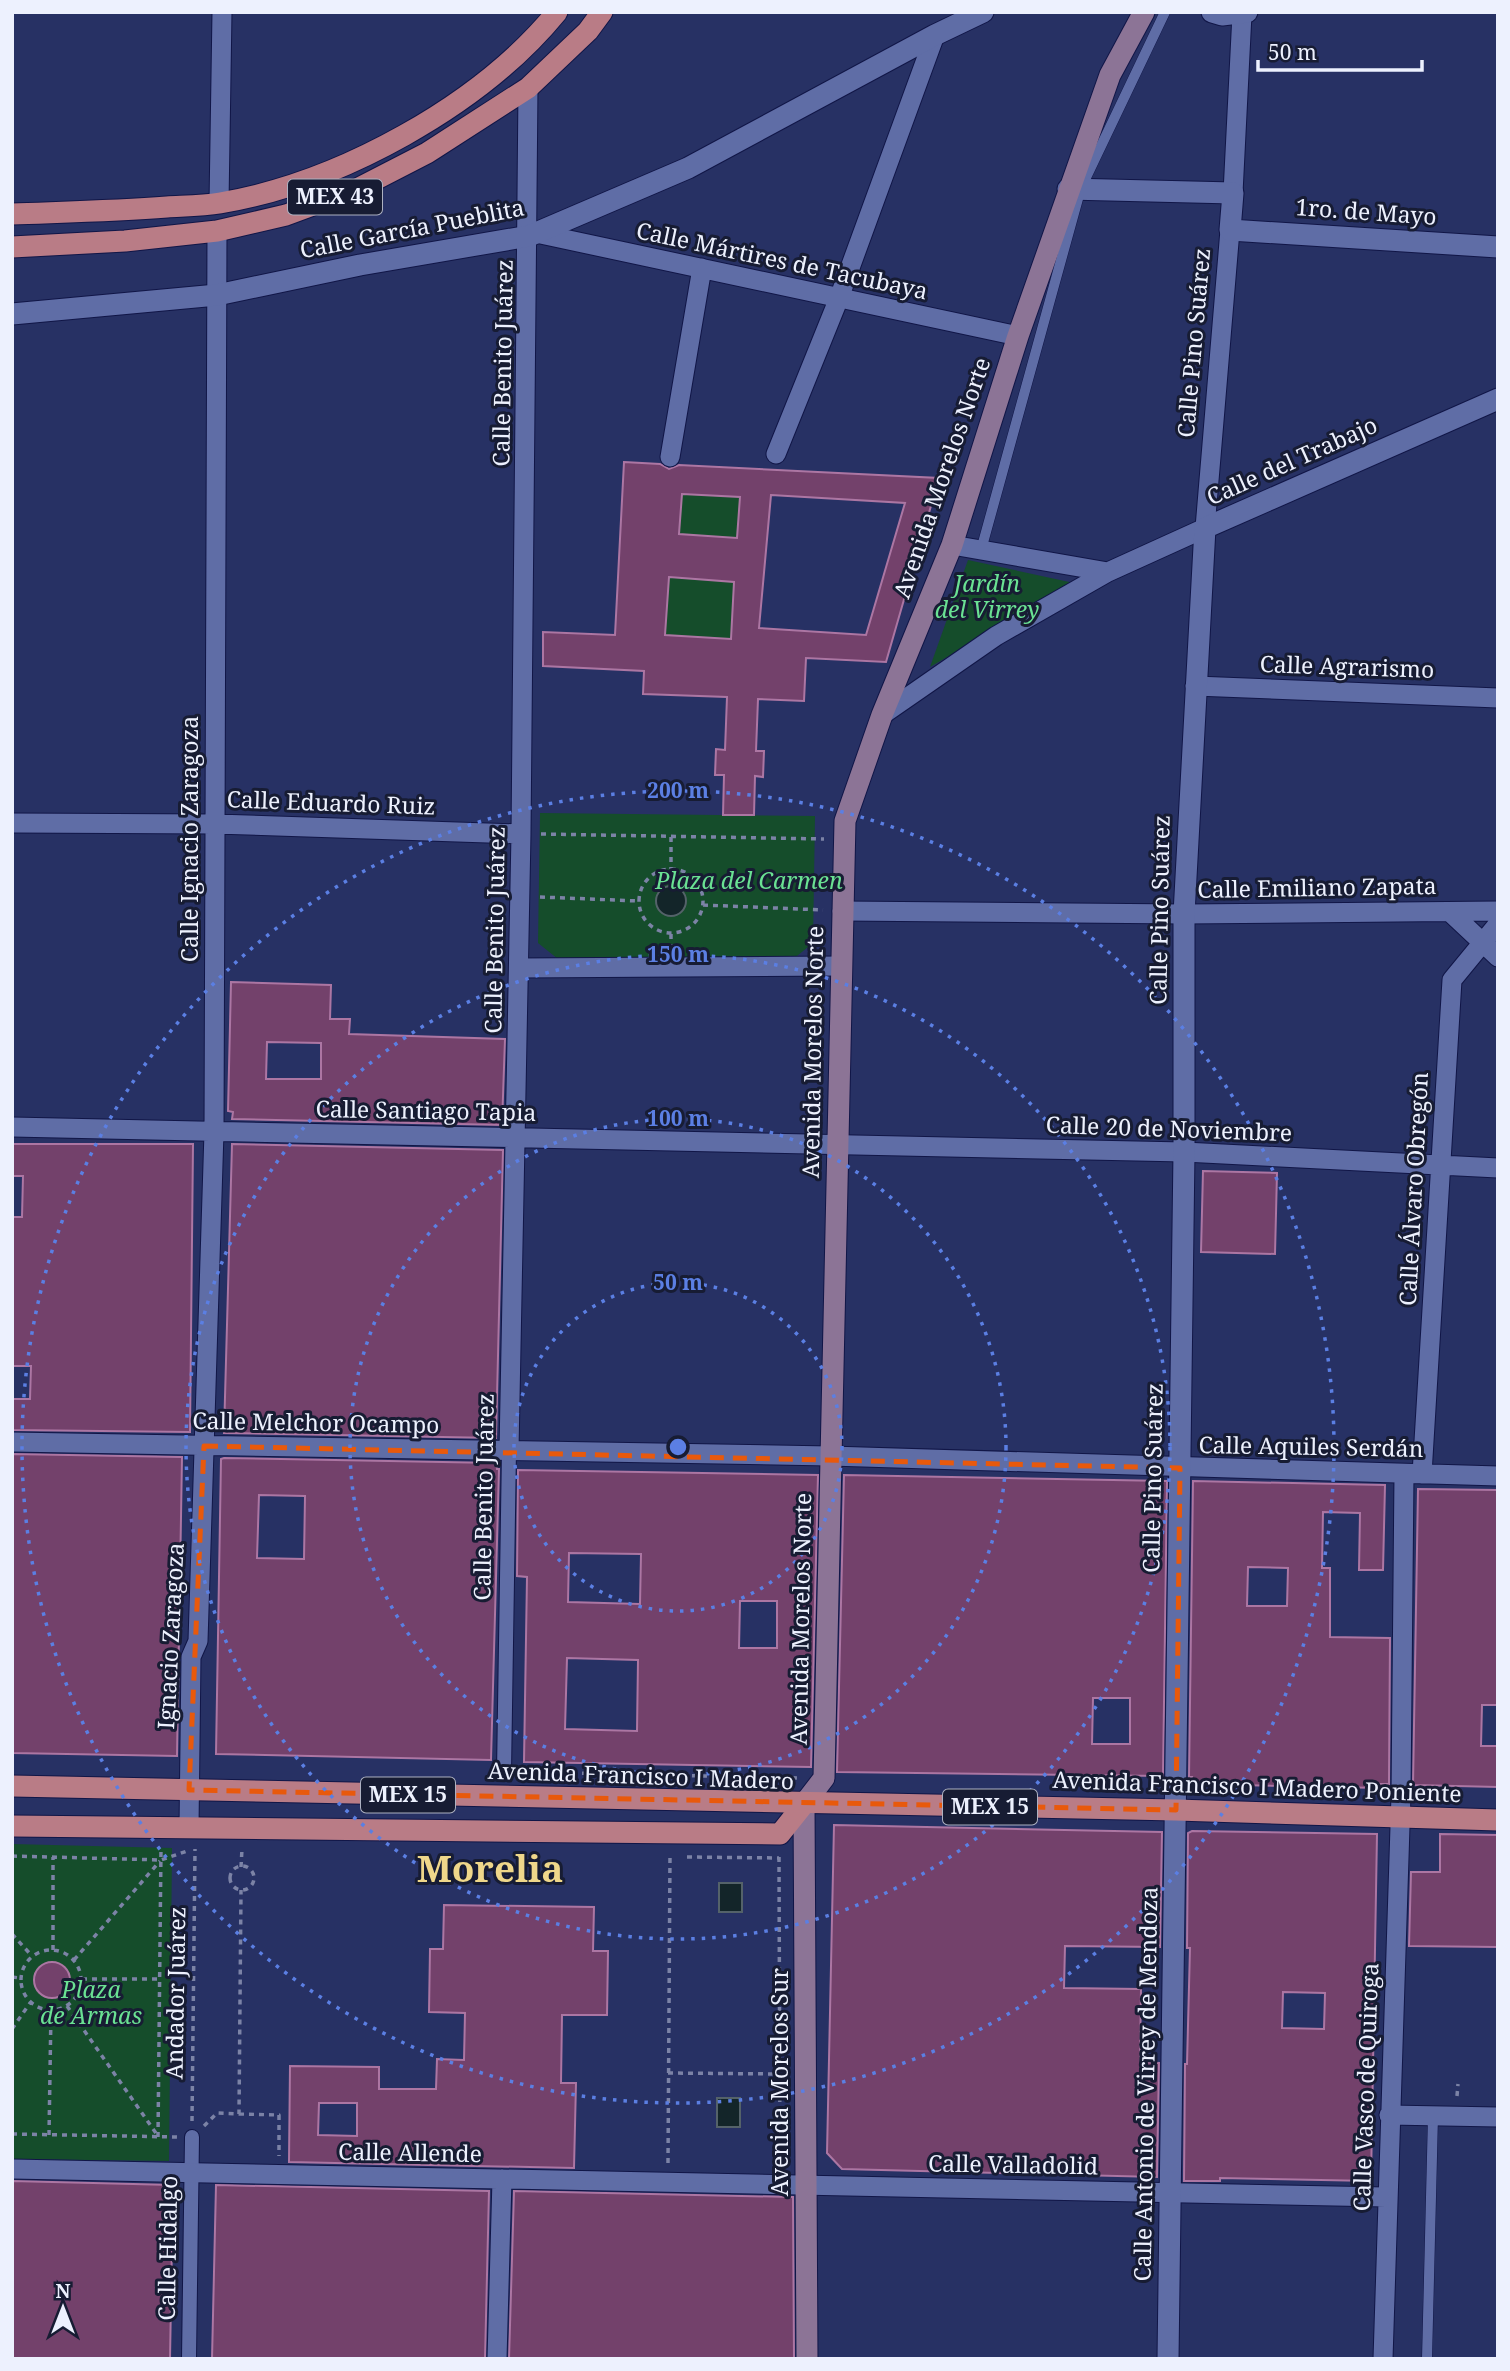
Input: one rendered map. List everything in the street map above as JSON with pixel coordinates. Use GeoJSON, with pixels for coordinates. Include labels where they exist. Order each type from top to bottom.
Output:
{"type":"FeatureCollection","features":[{"type":"Feature","properties":{"kind":"main road","name":"MEX 43"},"geometry":{"type":"LineString","coordinates":[[12,247],[125,241],[217,232],[286,215],[359,188],[427,153],[528,88],[588,31],[602,12]]}},
{"type":"Feature","properties":{"kind":"main road","name":"Avenida Morelos Norte"},"geometry":{"type":"LineString","coordinates":[[824,1778],[845,821],[882,715],[952,545],[1018,336],[1075,189],[1110,75],[1144,12]]}},
{"type":"Feature","properties":{"kind":"main road","name":"MEX 43"},"geometry":{"type":"LineString","coordinates":[[12,214],[219,203],[284,189],[351,161],[414,130],[504,68],[551,16]]}},
{"type":"Feature","properties":{"kind":"main road"},"geometry":{"type":"LineString","coordinates":[[804,1804],[824,1778]]}},
{"type":"Feature","properties":{"kind":"main road","name":"Avenida Francisco I Madero"},"geometry":{"type":"LineString","coordinates":[[12,1786],[804,1804]]}},
{"type":"Feature","properties":{"kind":"main road","name":"Avenida Francisco I Madero"},"geometry":{"type":"LineString","coordinates":[[780,1835],[804,1804]]}},
{"type":"Feature","properties":{"kind":"main road","name":"Avenida Francisco I Madero Poniente"},"geometry":{"type":"LineString","coordinates":[[804,1804],[1176,1810],[1498,1820]]}},
{"type":"Feature","properties":{"kind":"main road","name":"Avenida Morelos Sur"},"geometry":{"type":"LineString","coordinates":[[804,1804],[807,2359]]}},
{"type":"Feature","properties":{"kind":"main road","name":"MEX 15"},"geometry":{"type":"LineString","coordinates":[[12,1826],[780,1835]]}},
{"type":"Feature","properties":{"kind":"street"},"geometry":{"type":"LineString","coordinates":[[219,203],[222,12]]}},
{"type":"Feature","properties":{"kind":"street","name":"Calle García Pueblita"},"geometry":{"type":"LineString","coordinates":[[12,314],[217,295],[360,265],[532,235],[688,168],[935,35],[983,12]]}},
{"type":"Feature","properties":{"kind":"street"},"geometry":{"type":"LineString","coordinates":[[1212,12],[1222,15],[1244,13]]}},
{"type":"Feature","properties":{"kind":"street","name":"Calle Pino Suárez"},"geometry":{"type":"LineString","coordinates":[[1176,1810],[1184,1152],[1184,914],[1205,528],[1233,193],[1244,13]]}},
{"type":"Feature","properties":{"kind":"street"},"geometry":{"type":"LineString","coordinates":[[776,454],[839,298],[935,35]]}},
{"type":"Feature","properties":{"kind":"street","name":"Calle Benito Juárez"},"geometry":{"type":"LineString","coordinates":[[504,1772],[532,235],[528,88]]}},
{"type":"Feature","properties":{"kind":"street"},"geometry":{"type":"LineString","coordinates":[[1075,189],[1233,193]]}},
{"type":"Feature","properties":{"kind":"street","name":"1ro. de Mayo"},"geometry":{"type":"LineString","coordinates":[[1230,230],[1498,247]]}},
{"type":"Feature","properties":{"kind":"street","name":"Calle Ignacio Zaragoza"},"geometry":{"type":"LineString","coordinates":[[204,1446],[214,1132],[217,232]]}},
{"type":"Feature","properties":{"kind":"street","name":"Calle Mártires de Tacubaya"},"geometry":{"type":"LineString","coordinates":[[532,235],[702,268],[1018,336]]}},
{"type":"Feature","properties":{"kind":"street"},"geometry":{"type":"LineString","coordinates":[[670,457],[702,268]]}},
{"type":"Feature","properties":{"kind":"street","name":"Calle del Trabajo"},"geometry":{"type":"LineString","coordinates":[[882,715],[996,636],[1108,572],[1498,398]]}},
{"type":"Feature","properties":{"kind":"street"},"geometry":{"type":"LineString","coordinates":[[952,545],[1108,572]]}},
{"type":"Feature","properties":{"kind":"street","name":"Calle Agrarismo"},"geometry":{"type":"LineString","coordinates":[[1195,686],[1498,698]]}},
{"type":"Feature","properties":{"kind":"street","name":"Calle Eduardo Ruiz"},"geometry":{"type":"LineString","coordinates":[[12,823],[215,824],[522,834]]}},
{"type":"Feature","properties":{"kind":"street","name":"Calle Emiliano Zapata"},"geometry":{"type":"LineString","coordinates":[[842,911],[1184,914],[1498,911]]}},
{"type":"Feature","properties":{"kind":"street"},"geometry":{"type":"LineString","coordinates":[[1450,912],[1498,957]]}},
{"type":"Feature","properties":{"kind":"street","name":"Calle Álvaro Obregón"},"geometry":{"type":"LineString","coordinates":[[1400,1817],[1413,1474],[1440,1166],[1452,980],[1498,924]]}},
{"type":"Feature","properties":{"kind":"street"},"geometry":{"type":"LineString","coordinates":[[519,968],[842,966]]}},
{"type":"Feature","properties":{"kind":"street","name":"Calle Santiago Tapia"},"geometry":{"type":"LineString","coordinates":[[12,1127],[838,1144]]}},
{"type":"Feature","properties":{"kind":"street","name":"Calle 20 de Noviembre"},"geometry":{"type":"LineString","coordinates":[[838,1144],[1184,1152],[1498,1168]]}},
{"type":"Feature","properties":{"kind":"street","name":"Calle Melchor Ocampo"},"geometry":{"type":"LineString","coordinates":[[12,1442],[830,1457]]}},
{"type":"Feature","properties":{"kind":"street","name":"Ignacio Zaragoza"},"geometry":{"type":"LineString","coordinates":[[188,1828],[191,1657],[198,1641],[204,1446]]}},
{"type":"Feature","properties":{"kind":"street","name":"Calle Aquiles Serdán"},"geometry":{"type":"LineString","coordinates":[[830,1457],[1498,1476]]}},
{"type":"Feature","properties":{"kind":"street","name":"Calle Antonio de Virrey de Mendoza"},"geometry":{"type":"LineString","coordinates":[[1168,2359],[1176,1810]]}},
{"type":"Feature","properties":{"kind":"street","name":"Calle Vasco de Quiroga"},"geometry":{"type":"LineString","coordinates":[[1383,2359],[1400,1817]]}},
{"type":"Feature","properties":{"kind":"street"},"geometry":{"type":"LineString","coordinates":[[1389,2115],[1498,2117]]}},
{"type":"Feature","properties":{"kind":"street","name":"Calle Hidalgo"},"geometry":{"type":"LineString","coordinates":[[189,2359],[192,2137]]}},
{"type":"Feature","properties":{"kind":"street","name":"Calle Allende"},"geometry":{"type":"LineString","coordinates":[[12,2169],[807,2185]]}},
{"type":"Feature","properties":{"kind":"street"},"geometry":{"type":"LineString","coordinates":[[498,2359],[502,2179]]}},
{"type":"Feature","properties":{"kind":"street","name":"Calle Valladolid"},"geometry":{"type":"LineString","coordinates":[[807,2185],[1387,2197]]}},
{"type":"Feature","properties":{"kind":"lane"},"geometry":{"type":"LineString","coordinates":[[981,550],[1075,189],[1165,12]]}},
{"type":"Feature","properties":{"kind":"lane"},"geometry":{"type":"LineString","coordinates":[[1427,2359],[1433,2116]]}},
{"type":"Feature","properties":{"kind":"path"},"geometry":{"type":"LineString","coordinates":[[522,834],[845,839]]}},
{"type":"Feature","properties":{"kind":"path"},"geometry":{"type":"LineString","coordinates":[[671,836],[671,870]]}},
{"type":"Feature","properties":{"kind":"path"},"geometry":{"type":"LineString","coordinates":[[671,870],[695,880],[700,887],[703,905],[696,922],[689,928],[671,933],[652,927],[645,920],[639,901],[646,882],[653,876],[671,870]]}},
{"type":"Feature","properties":{"kind":"path"},"geometry":{"type":"LineString","coordinates":[[520,897],[639,901]]}},
{"type":"Feature","properties":{"kind":"path"},"geometry":{"type":"LineString","coordinates":[[703,905],[842,911]]}},
{"type":"Feature","properties":{"kind":"path"},"geometry":{"type":"LineString","coordinates":[[525,1772],[824,1778]]}},
{"type":"Feature","properties":{"kind":"path"},"geometry":{"type":"LineString","coordinates":[[158,2137],[161,1827]]}},
{"type":"Feature","properties":{"kind":"path"},"geometry":{"type":"LineString","coordinates":[[780,1835],[780,2185]]}},
{"type":"Feature","properties":{"kind":"path"},"geometry":{"type":"LineString","coordinates":[[12,1856],[161,1860],[195,1848],[205,1848]]}},
{"type":"Feature","properties":{"kind":"path","name":"Andador Juárez"},"geometry":{"type":"LineString","coordinates":[[192,2137],[195,1848]]}},
{"type":"Feature","properties":{"kind":"path"},"geometry":{"type":"LineString","coordinates":[[233,1849],[254,1849]]}},
{"type":"Feature","properties":{"kind":"path"},"geometry":{"type":"LineString","coordinates":[[242,1849],[242,1867]]}},
{"type":"Feature","properties":{"kind":"path"},"geometry":{"type":"LineString","coordinates":[[659,1856],[670,1856],[667,2182]]}},
{"type":"Feature","properties":{"kind":"path"},"geometry":{"type":"LineString","coordinates":[[53,1857],[53,1950]]}},
{"type":"Feature","properties":{"kind":"path"},"geometry":{"type":"LineString","coordinates":[[684,1857],[779,1858]]}},
{"type":"Feature","properties":{"kind":"path"},"geometry":{"type":"LineString","coordinates":[[74,1960],[161,1860]]}},
{"type":"Feature","properties":{"kind":"path"},"geometry":{"type":"LineString","coordinates":[[242,1867],[250,1870],[254,1881],[250,1888],[242,1890],[235,1888],[230,1878],[235,1869],[242,1867]]}},
{"type":"Feature","properties":{"kind":"path"},"geometry":{"type":"LineString","coordinates":[[239,2114],[242,1890]]}},
{"type":"Feature","properties":{"kind":"path"},"geometry":{"type":"LineString","coordinates":[[12,1934],[32,1956]]}},
{"type":"Feature","properties":{"kind":"path"},"geometry":{"type":"LineString","coordinates":[[53,1950],[67,1954],[74,1960],[82,1979],[78,1994],[67,2006],[51,2011],[30,2003],[21,1987],[20,1978],[22,1969],[32,1956],[53,1950]]}},
{"type":"Feature","properties":{"kind":"path"},"geometry":{"type":"LineString","coordinates":[[12,1977],[20,1978]]}},
{"type":"Feature","properties":{"kind":"path"},"geometry":{"type":"LineString","coordinates":[[82,1979],[160,1979]]}},
{"type":"Feature","properties":{"kind":"path"},"geometry":{"type":"LineString","coordinates":[[12,2029],[30,2003]]}},
{"type":"Feature","properties":{"kind":"path"},"geometry":{"type":"LineString","coordinates":[[67,2006],[158,2137]]}},
{"type":"Feature","properties":{"kind":"path"},"geometry":{"type":"LineString","coordinates":[[49,2135],[51,2011]]}},
{"type":"Feature","properties":{"kind":"path"},"geometry":{"type":"LineString","coordinates":[[668,2073],[780,2074]]}},
{"type":"Feature","properties":{"kind":"path"},"geometry":{"type":"LineString","coordinates":[[12,2134],[192,2137],[217,2113],[279,2115],[279,2175]]}},
{"type":"Feature","properties":{"kind":"highlighted area"},"geometry":{"type":"Polygon","coordinates":[[[204,1446],[1180,1468],[1176,1810],[189,1790],[204,1446]]]}},
{"type":"Feature","properties":{"kind":"green space"},"geometry":{"type":"Polygon","coordinates":[[[682,494],[740,497],[737,538],[679,534],[682,494]]]}},
{"type":"Feature","properties":{"kind":"green space","name":"Jardín del Virrey"},"geometry":{"type":"Polygon","coordinates":[[[968,560],[1074,583],[930,667],[968,560]]]}},
{"type":"Feature","properties":{"kind":"green space"},"geometry":{"type":"Polygon","coordinates":[[[669,577],[734,582],[731,639],[665,635],[669,577]]]}},
{"type":"Feature","properties":{"kind":"green space","name":"Plaza del Carmen"},"geometry":{"type":"Polygon","coordinates":[[[540,813],[815,816],[813,943],[792,960],[558,959],[538,943],[540,813]],[[670,887],[659,893],[656,902],[663,914],[677,915],[680,889],[670,887]]]}},
{"type":"Feature","properties":{"kind":"green space","name":"Plaza de Armas"},"geometry":{"type":"Polygon","coordinates":[[[12,1844],[172,1848],[169,2161],[12,2159],[12,1844]]]}},
{"type":"Feature","properties":{"kind":"shaded area"},"geometry":{"type":"Polygon","coordinates":[[[671,886],[681,891],[686,901],[681,911],[671,916],[661,911],[656,901],[661,891],[671,886]]]}},
{"type":"Feature","properties":{"kind":"shaded area"},"geometry":{"type":"Polygon","coordinates":[[[719,1883],[742,1883],[742,1912],[719,1912],[719,1883]]]}},
{"type":"Feature","properties":{"kind":"shaded area"},"geometry":{"type":"Polygon","coordinates":[[[717,2098],[740,2098],[740,2127],[717,2127],[717,2098]]]}},
{"type":"Feature","properties":{"kind":"building"},"geometry":{"type":"Polygon","coordinates":[[[624,462],[660,464],[669,469],[679,465],[939,478],[886,662],[806,658],[804,701],[758,699],[756,751],[764,751],[763,777],[755,776],[754,815],[723,815],[724,775],[715,775],[716,749],[725,750],[727,697],[643,694],[644,671],[543,666],[543,632],[615,635],[624,462]],[[682,494],[679,534],[737,538],[740,497],[682,494]],[[771,495],[759,628],[866,635],[905,503],[771,495]],[[669,577],[665,635],[731,639],[734,582],[669,577]]]}},
{"type":"Feature","properties":{"kind":"building"},"geometry":{"type":"Polygon","coordinates":[[[231,982],[331,985],[330,1019],[350,1019],[349,1034],[505,1039],[502,1125],[232,1119],[233,1112],[228,1111],[231,982]],[[267,1042],[266,1079],[321,1079],[321,1043],[267,1042]]]}},
{"type":"Feature","properties":{"kind":"building"},"geometry":{"type":"Polygon","coordinates":[[[12,1144],[193,1144],[190,1432],[12,1430],[12,1399],[30,1399],[31,1366],[12,1366],[12,1217],[22,1217],[23,1176],[12,1176],[12,1144]]]}},
{"type":"Feature","properties":{"kind":"building"},"geometry":{"type":"Polygon","coordinates":[[[232,1144],[503,1150],[496,1438],[224,1433],[232,1144]]]}},
{"type":"Feature","properties":{"kind":"building"},"geometry":{"type":"Polygon","coordinates":[[[1203,1171],[1277,1173],[1275,1254],[1201,1252],[1203,1171]]]}},
{"type":"Feature","properties":{"kind":"building"},"geometry":{"type":"Polygon","coordinates":[[[12,1454],[182,1457],[177,1756],[12,1753],[12,1454]]]}},
{"type":"Feature","properties":{"kind":"building"},"geometry":{"type":"Polygon","coordinates":[[[221,1459],[496,1463],[499,1469],[491,1760],[216,1754],[221,1459]],[[259,1495],[257,1558],[304,1559],[305,1496],[259,1495]]]}},
{"type":"Feature","properties":{"kind":"building"},"geometry":{"type":"Polygon","coordinates":[[[518,1470],[818,1475],[811,1767],[524,1762],[527,1577],[517,1576],[518,1470]],[[569,1553],[568,1602],[640,1604],[641,1554],[569,1553]],[[740,1601],[739,1648],[777,1648],[777,1601],[740,1601]],[[567,1658],[565,1729],[637,1731],[638,1660],[567,1658]]]}},
{"type":"Feature","properties":{"kind":"building"},"geometry":{"type":"Polygon","coordinates":[[[844,1475],[1167,1481],[1163,1776],[837,1772],[844,1475]],[[1093,1698],[1092,1744],[1130,1744],[1130,1698],[1093,1698]]]}},
{"type":"Feature","properties":{"kind":"building"},"geometry":{"type":"Polygon","coordinates":[[[1193,1481],[1385,1485],[1383,1570],[1359,1570],[1360,1513],[1323,1512],[1322,1568],[1330,1568],[1330,1637],[1390,1638],[1389,1784],[1380,1784],[1380,1788],[1191,1784],[1192,1777],[1189,1777],[1193,1481]],[[1248,1567],[1247,1606],[1287,1606],[1288,1568],[1248,1567]]]}},
{"type":"Feature","properties":{"kind":"building"},"geometry":{"type":"Polygon","coordinates":[[[1418,1489],[1498,1490],[1498,1705],[1482,1705],[1481,1746],[1498,1746],[1498,1787],[1413,1785],[1418,1489]]]}},
{"type":"Feature","properties":{"kind":"building"},"geometry":{"type":"Polygon","coordinates":[[[834,1825],[1162,1832],[1160,1947],[1065,1946],[1064,1988],[1141,1989],[1140,2062],[1159,2063],[1157,2177],[842,2169],[827,2153],[834,1825]]]}},
{"type":"Feature","properties":{"kind":"building"},"geometry":{"type":"Polygon","coordinates":[[[1188,1833],[1377,1834],[1371,2181],[1220,2178],[1220,2181],[1184,2181],[1190,1948],[1187,1948],[1188,1833]],[[1283,1992],[1282,2028],[1324,2029],[1325,1993],[1283,1992]]]}},
{"type":"Feature","properties":{"kind":"building"},"geometry":{"type":"Polygon","coordinates":[[[1440,1834],[1498,1835],[1498,1947],[1409,1946],[1411,1872],[1440,1872],[1440,1834]]]}},
{"type":"Feature","properties":{"kind":"building"},"geometry":{"type":"Polygon","coordinates":[[[444,1905],[594,1907],[593,1951],[608,1951],[607,2015],[562,2015],[561,2083],[576,2083],[574,2168],[289,2162],[290,2066],[379,2067],[379,2089],[436,2089],[437,2059],[464,2060],[465,2013],[429,2012],[430,1949],[443,1949],[444,1905]],[[319,2103],[318,2135],[357,2136],[357,2103],[319,2103]]]}},
{"type":"Feature","properties":{"kind":"building"},"geometry":{"type":"Polygon","coordinates":[[[52,1962],[65,1967],[70,1980],[65,1993],[52,1998],[39,1993],[34,1980],[39,1967],[52,1962]]]}},
{"type":"Feature","properties":{"kind":"building"},"geometry":{"type":"Polygon","coordinates":[[[12,2181],[173,2185],[170,2359],[12,2359],[12,2181]]]}},
{"type":"Feature","properties":{"kind":"building"},"geometry":{"type":"Polygon","coordinates":[[[216,2185],[489,2191],[485,2359],[212,2359],[216,2185]]]}},
{"type":"Feature","properties":{"kind":"building"},"geometry":{"type":"Polygon","coordinates":[[[514,2191],[793,2197],[794,2359],[509,2359],[514,2191]]]}},
{"type":"Feature","properties":{"kind":"district","name":"Morelia"},"geometry":{"type":"Point","coordinates":[490,1869]}}]}
